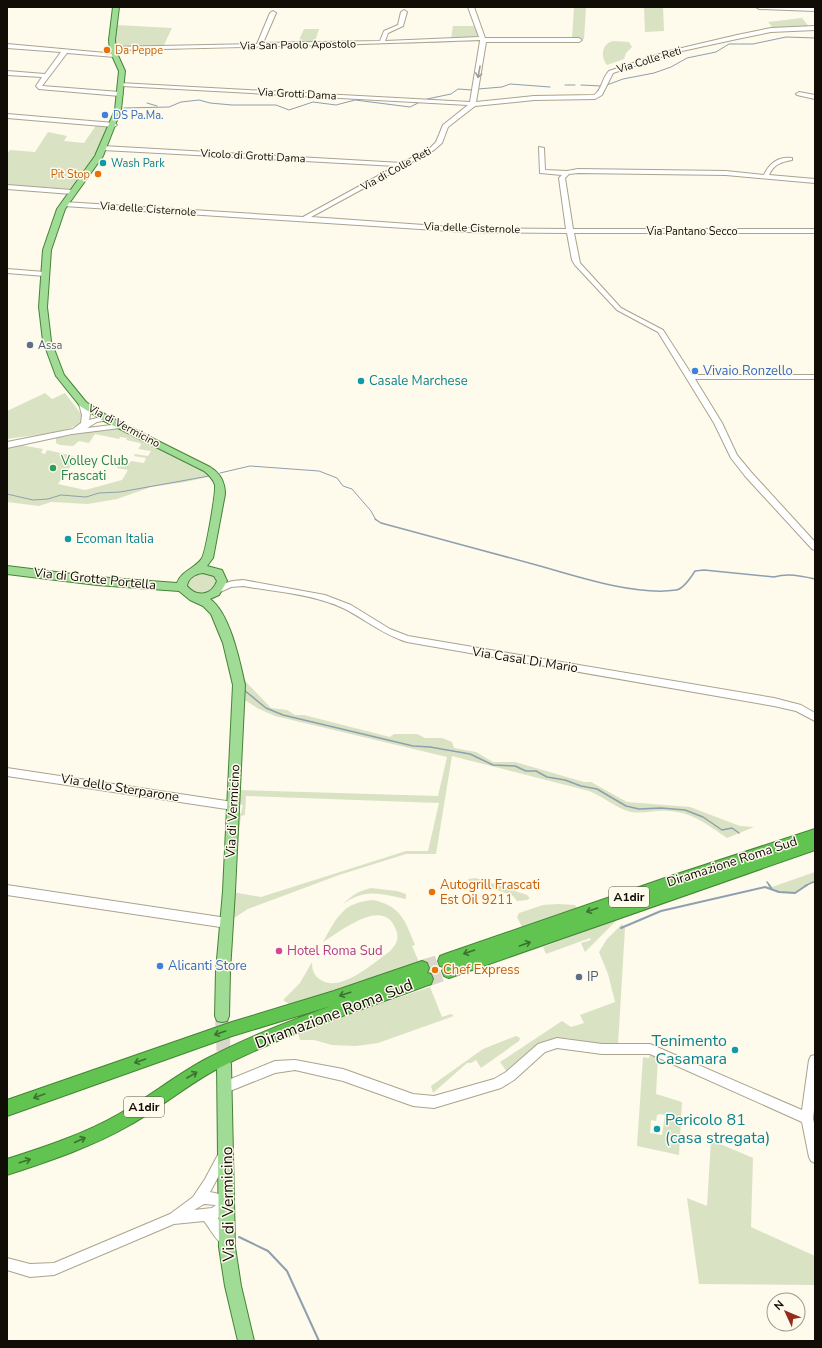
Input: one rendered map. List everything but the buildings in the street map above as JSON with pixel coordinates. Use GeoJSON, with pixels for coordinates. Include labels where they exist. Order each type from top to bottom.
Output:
{"type":"FeatureCollection","features":[{"type":"Feature","properties":{"kind":"highway","name":"Diramazione Roma Sud"},"geometry":{"type":"LineString","coordinates":[[815,835],[671,882],[447,966],[815,844]]}},
{"type":"Feature","properties":{"kind":"highway","name":"Diramazione Roma Sud"},"geometry":{"type":"LineString","coordinates":[[7,1108],[226,1031],[334,998],[424,974],[284,1030],[198,1072],[136,1112],[107,1128],[62,1148],[7,1167]]}},
{"type":"Feature","properties":{"kind":"main road","name":"Via di Vermicino"},"geometry":{"type":"LineString","coordinates":[[116,7],[112,37],[114,51],[122,69],[122,84],[114,125],[103,148],[60,211],[47,250],[43,311],[50,353],[61,378],[83,404],[120,426],[207,469],[217,478],[220,494],[208,558]]}},
{"type":"Feature","properties":{"kind":"main road"},"geometry":{"type":"LineString","coordinates":[[208,558],[198,569],[188,574],[184,578],[182,587],[194,597],[208,603],[214,610]]}},
{"type":"Feature","properties":{"kind":"main road"},"geometry":{"type":"LineString","coordinates":[[208,558],[210,565],[218,573],[222,581],[214,599],[214,610]]}},
{"type":"Feature","properties":{"kind":"main road"},"geometry":{"type":"LineString","coordinates":[[198,569],[209,569],[218,573]]}},
{"type":"Feature","properties":{"kind":"main road","name":"Via di Grotte Portella"},"geometry":{"type":"LineString","coordinates":[[7,570],[97,581],[182,587]]}},
{"type":"Feature","properties":{"kind":"main road"},"geometry":{"type":"LineString","coordinates":[[194,597],[207,596],[218,590]]}},
{"type":"Feature","properties":{"kind":"main road","name":"Via di Vermicino"},"geometry":{"type":"LineString","coordinates":[[214,610],[231,650],[238,681],[222,1016]]}},
{"type":"Feature","properties":{"kind":"main road","name":"Via di Vermicino"},"geometry":{"type":"LineString","coordinates":[[224,1064],[227,1204],[226,1242],[233,1286],[246,1341]]}},
{"type":"Feature","properties":{"kind":"street"},"geometry":{"type":"LineString","coordinates":[[471,7],[483,39],[473,104]]}},
{"type":"Feature","properties":{"kind":"street"},"geometry":{"type":"LineString","coordinates":[[759,7],[815,10]]}},
{"type":"Feature","properties":{"kind":"street"},"geometry":{"type":"LineString","coordinates":[[382,43],[386,32],[400,26],[404,12]]}},
{"type":"Feature","properties":{"kind":"street"},"geometry":{"type":"LineString","coordinates":[[259,46],[273,13]]}},
{"type":"Feature","properties":{"kind":"street","name":"Via Colle Reti"},"geometry":{"type":"LineString","coordinates":[[473,104],[530,99],[596,96],[601,93],[608,75],[611,72],[670,53],[768,30],[815,28]]}},
{"type":"Feature","properties":{"kind":"street","name":"Via San Paolo Apostolo"},"geometry":{"type":"LineString","coordinates":[[7,46],[65,51],[114,51],[483,39],[520,41],[579,40]]}},
{"type":"Feature","properties":{"kind":"street"},"geometry":{"type":"LineString","coordinates":[[65,51],[39,86],[40,88],[120,94]]}},
{"type":"Feature","properties":{"kind":"street"},"geometry":{"type":"LineString","coordinates":[[7,73],[46,76]]}},
{"type":"Feature","properties":{"kind":"street","name":"Via Grotti Dama"},"geometry":{"type":"LineString","coordinates":[[122,84],[473,104]]}},
{"type":"Feature","properties":{"kind":"street"},"geometry":{"type":"LineString","coordinates":[[799,94],[815,97]]}},
{"type":"Feature","properties":{"kind":"street","name":"Via di Colle Reti"},"geometry":{"type":"LineString","coordinates":[[304,219],[434,148],[439,143],[444,127],[473,104]]}},
{"type":"Feature","properties":{"kind":"street"},"geometry":{"type":"LineString","coordinates":[[7,116],[114,125]]}},
{"type":"Feature","properties":{"kind":"street","name":"Vicolo di Grotti Dama"},"geometry":{"type":"LineString","coordinates":[[103,148],[385,163],[402,166]]}},
{"type":"Feature","properties":{"kind":"street"},"geometry":{"type":"LineString","coordinates":[[541,148],[542,172],[726,173],[815,180]]}},
{"type":"Feature","properties":{"kind":"street"},"geometry":{"type":"LineString","coordinates":[[766,176],[771,166],[778,160],[790,159]]}},
{"type":"Feature","properties":{"kind":"street"},"geometry":{"type":"LineString","coordinates":[[567,173],[562,178],[575,260],[577,264],[619,309],[661,331],[691,377],[718,423],[734,456],[748,474],[815,547]]}},
{"type":"Feature","properties":{"kind":"street"},"geometry":{"type":"LineString","coordinates":[[7,187],[72,192]]}},
{"type":"Feature","properties":{"kind":"street","name":"Via delle Cisternole"},"geometry":{"type":"LineString","coordinates":[[64,204],[466,230],[570,231]]}},
{"type":"Feature","properties":{"kind":"street","name":"Via Pantano Secco"},"geometry":{"type":"LineString","coordinates":[[570,231],[815,231]]}},
{"type":"Feature","properties":{"kind":"street"},"geometry":{"type":"LineString","coordinates":[[7,271],[45,274]]}},
{"type":"Feature","properties":{"kind":"street"},"geometry":{"type":"LineString","coordinates":[[691,377],[815,377]]}},
{"type":"Feature","properties":{"kind":"street"},"geometry":{"type":"LineString","coordinates":[[81,428],[86,419],[83,404]]}},
{"type":"Feature","properties":{"kind":"street"},"geometry":{"type":"LineString","coordinates":[[72,432],[93,421],[105,418]]}},
{"type":"Feature","properties":{"kind":"street"},"geometry":{"type":"LineString","coordinates":[[94,428],[105,418]]}},
{"type":"Feature","properties":{"kind":"street"},"geometry":{"type":"LineString","coordinates":[[7,445],[94,428],[120,426]]}},
{"type":"Feature","properties":{"kind":"street","name":"Via Casal Di Mario"},"geometry":{"type":"LineString","coordinates":[[218,573],[243,583],[322,597],[348,607],[390,633],[412,640],[774,702],[798,708],[815,717]]}},
{"type":"Feature","properties":{"kind":"street","name":"Via Casal Di Mario"},"geometry":{"type":"LineString","coordinates":[[218,590],[230,584],[243,583]]}},
{"type":"Feature","properties":{"kind":"street","name":"Via dello Sterparone"},"geometry":{"type":"LineString","coordinates":[[7,772],[233,806]]}},
{"type":"Feature","properties":{"kind":"street"},"geometry":{"type":"LineString","coordinates":[[7,890],[227,923]]}},
{"type":"Feature","properties":{"kind":"street"},"geometry":{"type":"LineString","coordinates":[[225,1087],[278,1066],[298,1066],[342,1075],[413,1100],[434,1102],[497,1084],[510,1076],[542,1048],[556,1042],[602,1049],[650,1049],[807,1118]]}},
{"type":"Feature","properties":{"kind":"street"},"geometry":{"type":"LineString","coordinates":[[815,1060],[807,1118],[815,1157]]}},
{"type":"Feature","properties":{"kind":"street"},"geometry":{"type":"LineString","coordinates":[[7,1264],[31,1272],[41,1272],[54,1269],[174,1218],[198,1198],[209,1183],[226,1150]]}},
{"type":"Feature","properties":{"kind":"street"},"geometry":{"type":"LineString","coordinates":[[174,1218],[206,1215],[218,1212],[227,1204],[214,1198],[198,1198]]}},
{"type":"Feature","properties":{"kind":"street"},"geometry":{"type":"LineString","coordinates":[[206,1215],[216,1224],[226,1242]]}},
{"type":"Feature","properties":{"kind":"green space"},"geometry":{"type":"Polygon","coordinates":[[[574,7],[586,7],[584,39],[572,39],[574,7]]]}},
{"type":"Feature","properties":{"kind":"green space"},"geometry":{"type":"Polygon","coordinates":[[[644,7],[663,7],[664,31],[645,32],[644,7]]]}},
{"type":"Feature","properties":{"kind":"green space"},"geometry":{"type":"Polygon","coordinates":[[[802,18],[810,28],[774,29],[768,22],[802,18]]]}},
{"type":"Feature","properties":{"kind":"green space"},"geometry":{"type":"Polygon","coordinates":[[[117,25],[172,28],[163,47],[124,48],[114,46],[117,25]]]}},
{"type":"Feature","properties":{"kind":"green space"},"geometry":{"type":"Polygon","coordinates":[[[453,26],[477,26],[481,37],[451,39],[453,26]]]}},
{"type":"Feature","properties":{"kind":"green space"},"geometry":{"type":"Polygon","coordinates":[[[304,29],[319,29],[314,44],[297,44],[304,29]]]}},
{"type":"Feature","properties":{"kind":"green space"},"geometry":{"type":"Polygon","coordinates":[[[609,42],[629,42],[632,47],[626,53],[624,59],[607,65],[603,58],[604,47],[609,42]]]}},
{"type":"Feature","properties":{"kind":"green space"},"geometry":{"type":"Polygon","coordinates":[[[97,124],[110,126],[99,153],[71,189],[7,185],[7,154],[10,150],[35,152],[48,132],[67,136],[64,141],[84,143],[97,124]]]}},
{"type":"Feature","properties":{"kind":"green space"},"geometry":{"type":"Polygon","coordinates":[[[45,393],[52,399],[65,393],[81,414],[82,422],[67,429],[7,439],[7,411],[45,393]]]}},
{"type":"Feature","properties":{"kind":"green space"},"geometry":{"type":"Polygon","coordinates":[[[112,428],[121,430],[196,465],[212,476],[151,487],[117,499],[88,504],[51,502],[39,506],[7,502],[7,447],[20,445],[43,449],[41,453],[45,454],[47,450],[74,456],[75,460],[58,484],[85,490],[122,480],[128,470],[117,468],[119,465],[127,466],[131,461],[144,463],[146,458],[134,456],[135,454],[148,456],[151,451],[138,449],[141,445],[140,443],[126,440],[127,438],[120,437],[119,439],[95,434],[89,443],[79,441],[73,446],[60,445],[56,443],[56,438],[112,428]]]}},
{"type":"Feature","properties":{"kind":"green space"},"geometry":{"type":"Polygon","coordinates":[[[209,571],[218,579],[212,591],[198,593],[187,587],[189,576],[209,571]]]}},
{"type":"Feature","properties":{"kind":"green space"},"geometry":{"type":"Polygon","coordinates":[[[244,680],[271,708],[287,710],[295,715],[304,715],[390,737],[394,734],[417,734],[425,738],[442,738],[452,742],[454,748],[476,752],[493,762],[515,762],[584,782],[591,782],[627,802],[690,807],[740,826],[754,827],[727,838],[699,820],[685,814],[663,811],[641,813],[631,812],[620,808],[589,791],[452,756],[436,854],[406,854],[339,875],[248,909],[234,918],[231,916],[232,892],[261,897],[406,851],[428,851],[439,803],[246,796],[245,815],[241,816],[232,885],[236,814],[241,813],[243,805],[237,803],[238,790],[438,796],[447,757],[275,716],[257,708],[243,699],[244,680]]]}},
{"type":"Feature","properties":{"kind":"green space"},"geometry":{"type":"Polygon","coordinates":[[[815,872],[815,883],[813,882],[808,884],[795,893],[779,892],[769,888],[815,872]]]}},
{"type":"Feature","properties":{"kind":"green space"},"geometry":{"type":"Polygon","coordinates":[[[476,878],[527,895],[530,898],[527,900],[517,901],[513,896],[476,882],[470,883],[468,879],[476,878]]]}},
{"type":"Feature","properties":{"kind":"green space"},"geometry":{"type":"Polygon","coordinates":[[[371,888],[397,891],[406,894],[406,899],[381,894],[366,894],[351,899],[343,904],[349,898],[363,890],[371,888]]]}},
{"type":"Feature","properties":{"kind":"green space"},"geometry":{"type":"Polygon","coordinates":[[[374,900],[391,907],[401,916],[415,945],[412,946],[419,962],[325,995],[289,1004],[283,1000],[300,983],[312,962],[312,968],[317,977],[329,983],[338,983],[347,980],[366,969],[391,950],[395,945],[397,933],[390,920],[382,916],[372,916],[361,919],[323,942],[342,912],[363,901],[374,900]]]}},
{"type":"Feature","properties":{"kind":"green space"},"geometry":{"type":"Polygon","coordinates":[[[543,905],[575,905],[577,908],[522,927],[517,917],[519,913],[543,905]]]}},
{"type":"Feature","properties":{"kind":"green space"},"geometry":{"type":"Polygon","coordinates":[[[618,919],[585,952],[581,943],[591,940],[590,938],[546,954],[543,947],[618,919]]]}},
{"type":"Feature","properties":{"kind":"green space"},"geometry":{"type":"Polygon","coordinates":[[[622,924],[625,928],[618,1045],[603,1045],[566,1038],[554,1038],[538,1045],[507,1072],[500,1062],[562,1021],[571,1027],[584,1023],[580,1015],[615,1002],[608,974],[599,952],[607,939],[622,924]]]}},
{"type":"Feature","properties":{"kind":"green space"},"geometry":{"type":"Polygon","coordinates":[[[430,987],[442,1017],[451,1014],[454,1016],[378,1043],[356,1046],[332,1045],[314,1040],[300,1040],[298,1033],[430,987]]]}},
{"type":"Feature","properties":{"kind":"green space"},"geometry":{"type":"Polygon","coordinates":[[[516,1036],[520,1038],[519,1041],[481,1068],[476,1060],[471,1063],[467,1063],[433,1093],[431,1086],[483,1049],[516,1036]]]}},
{"type":"Feature","properties":{"kind":"green space"},"geometry":{"type":"Polygon","coordinates":[[[650,1055],[658,1057],[656,1094],[682,1102],[679,1155],[637,1146],[643,1057],[649,1058],[650,1055]],[[657,1115],[656,1121],[651,1120],[650,1133],[662,1135],[665,1115],[657,1115]]]}},
{"type":"Feature","properties":{"kind":"green space"},"geometry":{"type":"Polygon","coordinates":[[[711,1140],[753,1158],[751,1227],[815,1256],[815,1285],[699,1284],[687,1198],[707,1206],[711,1140]]]}},
{"type":"Feature","properties":{"kind":"waterway"},"geometry":{"type":"LineString","coordinates":[[607,85],[623,79],[654,73],[671,67],[687,58],[716,52],[729,44],[753,44],[786,37],[815,38]]}},
{"type":"Feature","properties":{"kind":"waterway"},"geometry":{"type":"LineString","coordinates":[[478,89],[502,87],[510,84],[550,87]]}},
{"type":"Feature","properties":{"kind":"waterway"},"geometry":{"type":"LineString","coordinates":[[565,85],[575,85]]}},
{"type":"Feature","properties":{"kind":"waterway"},"geometry":{"type":"LineString","coordinates":[[581,85],[601,86]]}},
{"type":"Feature","properties":{"kind":"waterway"},"geometry":{"type":"LineString","coordinates":[[427,99],[451,94],[458,89],[472,90]]}},
{"type":"Feature","properties":{"kind":"waterway"},"geometry":{"type":"LineString","coordinates":[[124,108],[169,107],[181,102],[199,100],[210,103],[232,105],[276,105],[289,110],[313,102],[336,105],[355,100],[410,107],[420,102]]}},
{"type":"Feature","properties":{"kind":"waterway"},"geometry":{"type":"LineString","coordinates":[[147,103],[157,106]]}},
{"type":"Feature","properties":{"kind":"waterway"},"geometry":{"type":"LineString","coordinates":[[220,473],[250,466],[319,471],[337,478],[343,486],[352,489],[371,511],[376,519]]}},
{"type":"Feature","properties":{"kind":"waterway"},"geometry":{"type":"LineString","coordinates":[[7,494],[33,500],[48,499],[61,495],[86,497],[99,493],[120,492],[209,476]]}},
{"type":"Feature","properties":{"kind":"waterway"},"geometry":{"type":"LineString","coordinates":[[376,519],[381,523],[589,580],[626,588],[661,591],[676,590],[684,585],[695,571],[704,570],[774,577],[794,575],[815,579]]}},
{"type":"Feature","properties":{"kind":"waterway"},"geometry":{"type":"LineString","coordinates":[[244,690],[266,708],[283,715],[413,746],[430,747],[470,754],[493,765],[515,766],[526,771],[536,771],[547,777],[565,780],[581,786],[597,789],[626,806],[639,809],[661,808],[685,810],[703,817],[722,830],[732,828],[739,833]]}},
{"type":"Feature","properties":{"kind":"waterway"},"geometry":{"type":"LineString","coordinates":[[767,882],[770,886]]}},
{"type":"Feature","properties":{"kind":"waterway"},"geometry":{"type":"LineString","coordinates":[[807,885],[813,882],[815,883]]}},
{"type":"Feature","properties":{"kind":"waterway"},"geometry":{"type":"LineString","coordinates":[[769,885],[772,889]]}},
{"type":"Feature","properties":{"kind":"waterway"},"geometry":{"type":"LineString","coordinates":[[621,928],[661,911],[765,887],[779,892],[795,893],[807,885]]}},
{"type":"Feature","properties":{"kind":"waterway"},"geometry":{"type":"LineString","coordinates":[[239,1237],[268,1251],[287,1271],[319,1341]]}},
{"type":"Feature","properties":{"kind":"tunnel"},"geometry":{"type":"LineString","coordinates":[[422,968],[445,961]]}},
{"type":"Feature","properties":{"kind":"tunnel"},"geometry":{"type":"LineString","coordinates":[[426,979],[449,971]]}},
{"type":"Feature","properties":{"kind":"tunnel"},"geometry":{"type":"LineString","coordinates":[[222,1016],[224,1064]]}},
{"type":"Feature","properties":{"kind":"place","name":"Da Peppe"},"geometry":{"type":"Point","coordinates":[107,50]}},
{"type":"Feature","properties":{"kind":"place","name":"DS Pa.Ma."},"geometry":{"type":"Point","coordinates":[105,115]}},
{"type":"Feature","properties":{"kind":"place","name":"Wash Park"},"geometry":{"type":"Point","coordinates":[103,163]}},
{"type":"Feature","properties":{"kind":"place","name":"Pit Stop"},"geometry":{"type":"Point","coordinates":[98,174]}},
{"type":"Feature","properties":{"kind":"place","name":"Assa"},"geometry":{"type":"Point","coordinates":[30,345]}},
{"type":"Feature","properties":{"kind":"place","name":"Vivaio Ronzello"},"geometry":{"type":"Point","coordinates":[695,371]}},
{"type":"Feature","properties":{"kind":"place","name":"Casale Marchese"},"geometry":{"type":"Point","coordinates":[361,381]}},
{"type":"Feature","properties":{"kind":"place","name":"Volley Club Frascati"},"geometry":{"type":"Point","coordinates":[53,468]}},
{"type":"Feature","properties":{"kind":"place","name":"Ecoman Italia"},"geometry":{"type":"Point","coordinates":[68,539]}},
{"type":"Feature","properties":{"kind":"place","name":"Autogrill Frascati Est Oil 9211"},"geometry":{"type":"Point","coordinates":[432,892]}},
{"type":"Feature","properties":{"kind":"place","name":"Hotel Roma Sud"},"geometry":{"type":"Point","coordinates":[279,951]}},
{"type":"Feature","properties":{"kind":"place","name":"Alicanti Store"},"geometry":{"type":"Point","coordinates":[160,966]}},
{"type":"Feature","properties":{"kind":"place","name":"Chef Express"},"geometry":{"type":"Point","coordinates":[435,970]}},
{"type":"Feature","properties":{"kind":"place","name":"IP"},"geometry":{"type":"Point","coordinates":[579,977]}},
{"type":"Feature","properties":{"kind":"place","name":"Tenimento Casamara"},"geometry":{"type":"Point","coordinates":[735,1050]}},
{"type":"Feature","properties":{"kind":"place","name":"Pericolo 81 (casa stregata)"},"geometry":{"type":"Point","coordinates":[657,1129]}}]}
